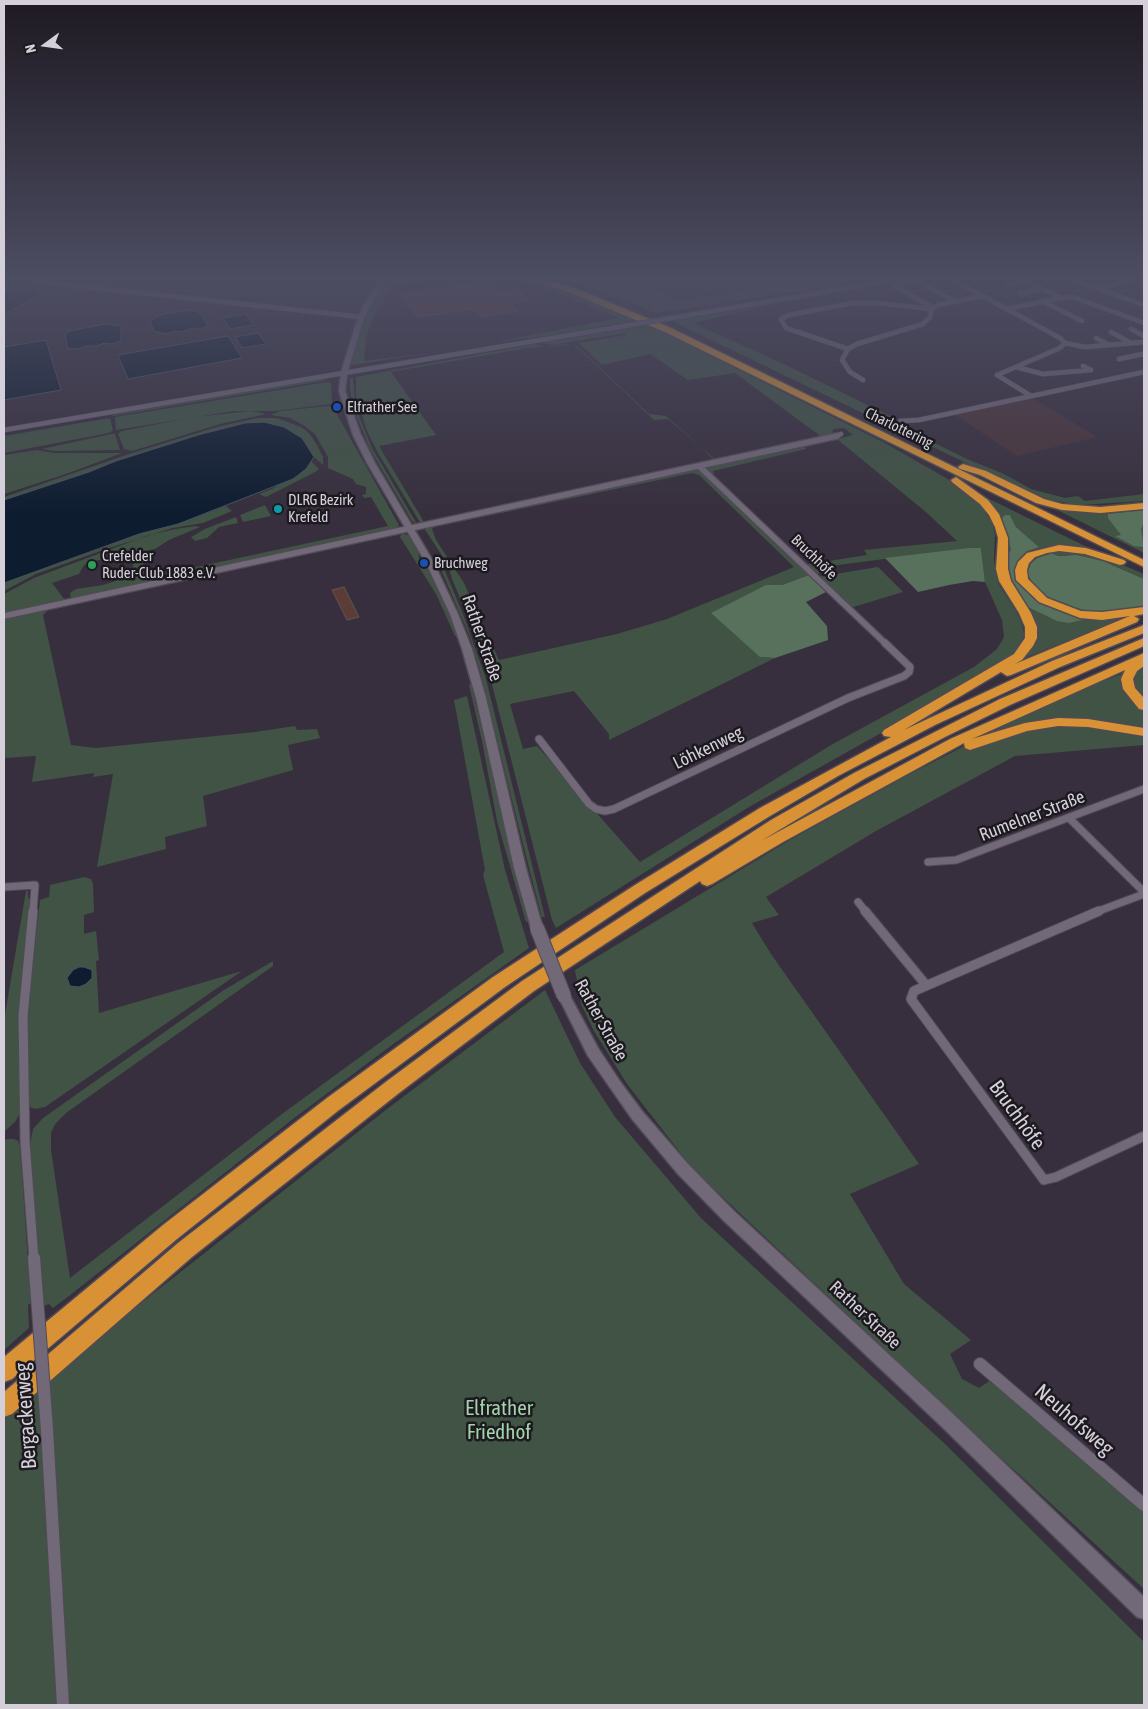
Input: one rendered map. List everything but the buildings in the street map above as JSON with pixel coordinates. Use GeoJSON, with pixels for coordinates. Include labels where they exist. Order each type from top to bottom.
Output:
{"type":"FeatureCollection","features":[{"type":"Feature","properties":{"kind":"highway","name":"Charlottering"},"geometry":{"type":"LineString","coordinates":[[722,357],[1143,568]]}},
{"type":"Feature","properties":{"kind":"highway","name":"Charlottering"},"geometry":{"type":"LineString","coordinates":[[734,357],[1144,556]]}},
{"type":"Feature","properties":{"kind":"highway"},"geometry":{"type":"LineString","coordinates":[[834,413],[931,466],[1143,568]]}},
{"type":"Feature","properties":{"kind":"highway"},"geometry":{"type":"LineString","coordinates":[[952,463],[983,473],[1040,501],[1062,506],[1100,510],[1144,506]]}},
{"type":"Feature","properties":{"kind":"highway"},"geometry":{"type":"LineString","coordinates":[[833,773],[856,752],[1018,657],[1028,646],[1031,638],[1030,627],[1025,613],[1005,581],[1002,569],[1003,538],[994,514],[972,492],[931,466]]}},
{"type":"Feature","properties":{"kind":"highway"},"geometry":{"type":"LineString","coordinates":[[1143,568],[1086,551],[1059,548],[1031,555],[1024,562],[1020,570],[1022,580],[1030,589],[1043,600],[1061,608],[1080,614],[1102,616],[1144,613]]}},
{"type":"Feature","properties":{"kind":"highway"},"geometry":{"type":"LineString","coordinates":[[960,692],[1144,613]]}},
{"type":"Feature","properties":{"kind":"highway"},"geometry":{"type":"LineString","coordinates":[[4,1371],[170,1232],[333,1104],[499,982],[648,884],[765,812],[833,773],[991,693],[1144,629]]}},
{"type":"Feature","properties":{"kind":"highway"},"geometry":{"type":"LineString","coordinates":[[4,1406],[185,1250],[393,1087],[528,986],[776,824],[859,776],[998,706],[1144,642]]}},
{"type":"Feature","properties":{"kind":"highway"},"geometry":{"type":"LineString","coordinates":[[634,916],[660,907],[778,838],[866,792],[954,742],[1144,659]]}},
{"type":"Feature","properties":{"kind":"highway"},"geometry":{"type":"LineString","coordinates":[[1144,659],[1132,669],[1127,679],[1129,689],[1144,706]]}},
{"type":"Feature","properties":{"kind":"highway"},"geometry":{"type":"LineString","coordinates":[[866,792],[955,751],[1026,727],[1058,722],[1088,722],[1144,732]]}},
{"type":"Feature","properties":{"kind":"main road","name":"Rather Straße"},"geometry":{"type":"LineString","coordinates":[[349,357],[344,373],[342,391],[357,435],[371,463],[411,529],[444,589],[467,648],[481,698],[520,868],[537,928],[564,996],[593,1052],[637,1115],[683,1170],[729,1216],[945,1418],[1144,1610]]}},
{"type":"Feature","properties":{"kind":"street"},"geometry":{"type":"LineString","coordinates":[[4,430],[441,357]]}},
{"type":"Feature","properties":{"kind":"street"},"geometry":{"type":"LineString","coordinates":[[844,357],[842,360],[845,366],[863,380]]}},
{"type":"Feature","properties":{"kind":"street"},"geometry":{"type":"LineString","coordinates":[[1031,396],[997,375],[1040,357]]}},
{"type":"Feature","properties":{"kind":"street"},"geometry":{"type":"LineString","coordinates":[[1119,359],[1130,357]]}},
{"type":"Feature","properties":{"kind":"street"},"geometry":{"type":"LineString","coordinates":[[1016,367],[1043,374],[1091,370],[1083,366]]}},
{"type":"Feature","properties":{"kind":"street"},"geometry":{"type":"LineString","coordinates":[[900,421],[919,420],[1144,372]]}},
{"type":"Feature","properties":{"kind":"street"},"geometry":{"type":"LineString","coordinates":[[4,616],[700,467],[832,438],[841,434]]}},
{"type":"Feature","properties":{"kind":"street","name":"Bruchhöfe"},"geometry":{"type":"LineString","coordinates":[[700,467],[910,667]]}},
{"type":"Feature","properties":{"kind":"street","name":"Löhkenweg"},"geometry":{"type":"LineString","coordinates":[[538,739],[589,804],[605,811],[614,809],[848,698],[904,676],[909,672],[910,667]]}},
{"type":"Feature","properties":{"kind":"street","name":"Rumelner Straße"},"geometry":{"type":"LineString","coordinates":[[928,862],[956,860],[1144,790]]}},
{"type":"Feature","properties":{"kind":"street","name":"Bruchhöfe"},"geometry":{"type":"LineString","coordinates":[[1069,818],[1144,893],[1083,917],[926,985],[914,991],[911,1000],[1044,1180],[1056,1178],[1144,1136]]}},
{"type":"Feature","properties":{"kind":"street","name":"Bergackerweg"},"geometry":{"type":"LineString","coordinates":[[4,887],[35,885],[23,1016],[25,1124],[47,1430],[63,1705]]}},
{"type":"Feature","properties":{"kind":"street"},"geometry":{"type":"LineString","coordinates":[[858,902],[926,985]]}},
{"type":"Feature","properties":{"kind":"street","name":"Neuhofsweg"},"geometry":{"type":"LineString","coordinates":[[980,1364],[1144,1505]]}},
{"type":"Feature","properties":{"kind":"shaded area"},"geometry":{"type":"Polygon","coordinates":[[[1032,398],[1097,437],[1017,456],[954,414],[1032,398]]]}},
{"type":"Feature","properties":{"kind":"green space"},"geometry":{"type":"Polygon","coordinates":[[[353,357],[364,357],[364,361],[406,357],[353,365],[353,357]]]}},
{"type":"Feature","properties":{"kind":"green space"},"geometry":{"type":"Polygon","coordinates":[[[466,357],[478,357],[391,372],[436,435],[379,446],[424,522],[715,461],[668,419],[654,420],[587,357],[649,414],[666,416],[717,461],[421,524],[378,453],[367,431],[356,396],[356,377],[466,357]]]}},
{"type":"Feature","properties":{"kind":"green space"},"geometry":{"type":"Polygon","coordinates":[[[593,357],[638,357],[602,365],[593,357]]]}},
{"type":"Feature","properties":{"kind":"green space"},"geometry":{"type":"Polygon","coordinates":[[[654,357],[713,357],[883,442],[953,482],[979,503],[992,523],[995,534],[994,560],[998,583],[1016,611],[1022,624],[1024,636],[1010,657],[890,728],[749,807],[556,928],[552,920],[486,661],[448,565],[424,528],[696,470],[702,471],[809,575],[782,585],[766,585],[760,657],[775,658],[609,740],[609,734],[574,691],[510,704],[523,749],[537,746],[640,862],[831,745],[974,667],[997,649],[1004,637],[1002,620],[985,582],[981,548],[968,548],[831,566],[832,570],[815,574],[803,565],[867,555],[864,550],[957,541],[927,513],[837,439],[853,435],[844,428],[833,429],[832,436],[823,438],[735,373],[688,380],[654,357]],[[692,473],[434,527],[432,529],[436,540],[464,583],[499,660],[617,634],[667,619],[794,567],[699,475],[692,473]]]}},
{"type":"Feature","properties":{"kind":"green space"},"geometry":{"type":"Polygon","coordinates":[[[746,357],[768,357],[786,365],[892,417],[886,419],[967,459],[1004,474],[1031,489],[1065,498],[1078,496],[1085,501],[1144,494],[1144,501],[1079,505],[1047,499],[1026,492],[746,357]]]}},
{"type":"Feature","properties":{"kind":"green space"},"geometry":{"type":"Polygon","coordinates":[[[350,378],[353,378],[356,409],[372,448],[417,524],[412,521],[370,449],[353,407],[350,378]]]}},
{"type":"Feature","properties":{"kind":"green space"},"geometry":{"type":"Polygon","coordinates":[[[323,379],[328,380],[112,415],[323,379]]]}},
{"type":"Feature","properties":{"kind":"green space"},"geometry":{"type":"Polygon","coordinates":[[[331,383],[332,404],[273,411],[234,411],[116,430],[115,417],[331,383]]]}},
{"type":"Feature","properties":{"kind":"green space"},"geometry":{"type":"Polygon","coordinates":[[[333,407],[399,525],[396,530],[165,578],[163,571],[172,570],[173,572],[388,526],[371,497],[364,498],[362,495],[366,494],[366,487],[356,484],[353,479],[328,468],[328,457],[315,434],[290,418],[271,415],[280,411],[333,407]]]}},
{"type":"Feature","properties":{"kind":"green space"},"geometry":{"type":"Polygon","coordinates":[[[251,411],[266,414],[220,424],[132,451],[124,449],[118,434],[122,431],[195,417],[251,411]]]}},
{"type":"Feature","properties":{"kind":"green space"},"geometry":{"type":"Polygon","coordinates":[[[110,418],[113,430],[109,433],[4,453],[4,436],[110,418]]]}},
{"type":"Feature","properties":{"kind":"green space"},"geometry":{"type":"Polygon","coordinates":[[[258,418],[277,418],[301,427],[309,433],[317,445],[323,457],[323,465],[314,457],[302,438],[245,423],[143,452],[4,500],[4,497],[129,454],[217,427],[258,418]]]}},
{"type":"Feature","properties":{"kind":"green space"},"geometry":{"type":"Polygon","coordinates":[[[115,434],[120,450],[53,451],[42,449],[115,434]]]}},
{"type":"Feature","properties":{"kind":"green space"},"geometry":{"type":"Polygon","coordinates":[[[805,447],[806,449],[713,471],[715,477],[796,554],[799,560],[707,470],[710,466],[805,447]]]}},
{"type":"Feature","properties":{"kind":"green space"},"geometry":{"type":"Polygon","coordinates":[[[37,450],[55,453],[122,453],[4,494],[4,455],[37,450]]]}},
{"type":"Feature","properties":{"kind":"green space"},"geometry":{"type":"Polygon","coordinates":[[[311,461],[319,469],[315,472],[266,497],[259,494],[272,489],[306,469],[311,461]]]}},
{"type":"Feature","properties":{"kind":"green space"},"geometry":{"type":"Polygon","coordinates":[[[977,493],[1091,549],[1050,548],[1029,554],[1020,578],[1062,610],[1111,618],[1127,617],[1024,658],[1032,649],[1035,637],[1020,598],[1060,612],[1033,598],[1022,587],[1015,571],[1018,560],[1027,551],[1038,546],[1016,527],[1010,515],[1011,549],[1006,559],[1005,543],[977,493]]]}},
{"type":"Feature","properties":{"kind":"green space"},"geometry":{"type":"Polygon","coordinates":[[[1039,501],[1110,512],[1144,509],[1144,553],[1039,501]]]}},
{"type":"Feature","properties":{"kind":"green space"},"geometry":{"type":"Polygon","coordinates":[[[265,505],[271,516],[243,522],[240,515],[265,505]]]}},
{"type":"Feature","properties":{"kind":"green space"},"geometry":{"type":"Polygon","coordinates":[[[226,506],[232,511],[203,523],[173,528],[106,549],[104,547],[139,534],[178,524],[226,506]]]}},
{"type":"Feature","properties":{"kind":"green space"},"geometry":{"type":"Polygon","coordinates":[[[1144,510],[1144,523],[1141,529],[1144,547],[1134,546],[1115,536],[1121,535],[1108,518],[1108,514],[1144,510]]]}},
{"type":"Feature","properties":{"kind":"green space"},"geometry":{"type":"Polygon","coordinates":[[[1005,515],[1010,515],[1016,527],[1039,547],[1027,551],[1018,560],[1015,571],[1022,587],[1033,598],[1047,606],[1086,619],[1069,623],[1057,621],[1028,607],[1020,598],[1006,574],[1006,559],[1011,549],[1002,518],[1005,515]]]}},
{"type":"Feature","properties":{"kind":"green space"},"geometry":{"type":"Polygon","coordinates":[[[236,517],[238,523],[219,527],[207,538],[195,541],[191,537],[205,529],[236,517]]]}},
{"type":"Feature","properties":{"kind":"green space"},"geometry":{"type":"Polygon","coordinates":[[[196,526],[200,527],[169,540],[155,549],[140,552],[141,555],[136,556],[136,552],[108,561],[98,560],[84,565],[79,574],[52,583],[65,600],[4,614],[4,594],[34,578],[146,536],[196,526]]]}},
{"type":"Feature","properties":{"kind":"green space"},"geometry":{"type":"Polygon","coordinates":[[[402,533],[412,537],[418,548],[419,558],[436,582],[458,636],[455,636],[436,594],[400,537],[402,533]]]}},
{"type":"Feature","properties":{"kind":"green space"},"geometry":{"type":"Polygon","coordinates":[[[102,548],[103,550],[36,574],[4,591],[4,583],[102,548]]]}},
{"type":"Feature","properties":{"kind":"green space"},"geometry":{"type":"Polygon","coordinates":[[[981,548],[985,582],[973,581],[918,592],[885,558],[981,548]]]}},
{"type":"Feature","properties":{"kind":"green space"},"geometry":{"type":"Polygon","coordinates":[[[1060,551],[1078,552],[1109,559],[1144,574],[1144,579],[1103,561],[1067,555],[1058,556],[1052,553],[1060,551]]]}},
{"type":"Feature","properties":{"kind":"green space"},"geometry":{"type":"Polygon","coordinates":[[[1052,553],[1058,556],[1076,555],[1103,561],[1144,579],[1144,607],[1113,612],[1087,611],[1062,604],[1047,597],[1033,585],[1027,573],[1031,563],[1037,558],[1052,553]]]}},
{"type":"Feature","properties":{"kind":"green space"},"geometry":{"type":"Polygon","coordinates":[[[142,558],[146,575],[154,573],[156,579],[151,582],[71,599],[70,593],[76,589],[103,585],[131,576],[134,560],[142,558]]]}},
{"type":"Feature","properties":{"kind":"green space"},"geometry":{"type":"Polygon","coordinates":[[[443,566],[463,614],[486,679],[545,917],[542,917],[530,872],[479,667],[470,637],[442,572],[441,567],[443,566]]]}},
{"type":"Feature","properties":{"kind":"green space"},"geometry":{"type":"Polygon","coordinates":[[[878,567],[903,592],[850,608],[817,577],[878,567]]]}},
{"type":"Feature","properties":{"kind":"green space"},"geometry":{"type":"Polygon","coordinates":[[[237,568],[48,610],[43,615],[71,745],[96,748],[255,732],[295,726],[297,730],[317,729],[320,738],[288,745],[293,770],[203,796],[207,826],[165,837],[166,849],[97,867],[113,774],[93,777],[94,773],[32,782],[36,756],[4,758],[4,618],[237,568]]]}},
{"type":"Feature","properties":{"kind":"green space"},"geometry":{"type":"Polygon","coordinates":[[[809,575],[826,592],[806,602],[827,626],[828,640],[775,658],[760,657],[711,613],[766,585],[782,585],[809,575]]]}},
{"type":"Feature","properties":{"kind":"green space"},"geometry":{"type":"Polygon","coordinates":[[[1144,665],[1144,745],[1015,756],[876,831],[766,897],[779,915],[752,923],[771,954],[919,1164],[850,1194],[904,1284],[971,1340],[950,1354],[962,1379],[979,1388],[991,1380],[1144,1510],[1144,1589],[939,1401],[693,1169],[627,1084],[594,1031],[581,1004],[575,970],[790,840],[910,774],[1050,702],[1144,665]]]}},
{"type":"Feature","properties":{"kind":"green space"},"geometry":{"type":"Polygon","coordinates":[[[471,684],[528,921],[526,922],[497,821],[469,685],[471,684]]]}},
{"type":"Feature","properties":{"kind":"green space"},"geometry":{"type":"Polygon","coordinates":[[[467,696],[505,870],[529,948],[392,1045],[293,1119],[53,1308],[49,1304],[44,1306],[43,1287],[40,1289],[29,1150],[33,1129],[43,1118],[224,990],[273,961],[273,966],[66,1113],[55,1124],[51,1133],[51,1150],[70,1278],[286,1111],[504,952],[483,875],[485,870],[454,700],[467,696]]]}},
{"type":"Feature","properties":{"kind":"green space"},"geometry":{"type":"Polygon","coordinates":[[[84,877],[91,879],[93,884],[94,912],[84,915],[84,934],[96,931],[99,960],[96,961],[99,1013],[242,971],[45,1107],[35,1109],[30,1107],[27,1098],[28,1010],[40,900],[49,897],[50,885],[84,877]]]}},
{"type":"Feature","properties":{"kind":"green space"},"geometry":{"type":"Polygon","coordinates":[[[26,891],[28,891],[30,900],[19,1016],[19,1115],[15,1122],[4,1132],[4,1020],[26,891]]]}},
{"type":"Feature","properties":{"kind":"green space","name":"Elfrather Friedhof"},"geometry":{"type":"Polygon","coordinates":[[[545,990],[580,1063],[615,1117],[701,1218],[945,1444],[1144,1642],[1144,1705],[4,1705],[4,1420],[69,1360],[387,1109],[545,990]]]}},
{"type":"Feature","properties":{"kind":"green space"},"geometry":{"type":"Polygon","coordinates":[[[7,1139],[18,1141],[20,1146],[31,1303],[28,1305],[29,1328],[4,1350],[4,1141],[7,1139]]]}},
{"type":"Feature","properties":{"kind":"water"},"geometry":{"type":"Polygon","coordinates":[[[4,357],[51,357],[61,390],[4,400],[4,357]]]}},
{"type":"Feature","properties":{"kind":"water"},"geometry":{"type":"Polygon","coordinates":[[[119,357],[242,358],[128,379],[119,357]]]}},
{"type":"Feature","properties":{"kind":"water","name":"Elfrather See"},"geometry":{"type":"Polygon","coordinates":[[[264,422],[284,427],[302,438],[314,457],[306,469],[293,479],[178,524],[139,534],[4,583],[4,500],[198,435],[245,423],[264,422]]]}},
{"type":"Feature","properties":{"kind":"water"},"geometry":{"type":"Polygon","coordinates":[[[79,967],[92,970],[92,978],[86,984],[79,987],[70,986],[67,978],[73,970],[79,967]]]}},
{"type":"Feature","properties":{"kind":"place","name":"Elfrather See"},"geometry":{"type":"Point","coordinates":[337,407]}},
{"type":"Feature","properties":{"kind":"place","name":"DLRG Bezirk Krefeld"},"geometry":{"type":"Point","coordinates":[278,509]}},
{"type":"Feature","properties":{"kind":"place","name":"Bruchweg"},"geometry":{"type":"Point","coordinates":[424,563]}},
{"type":"Feature","properties":{"kind":"place","name":"Crefelder Ruder-Club 1883 e.V."},"geometry":{"type":"Point","coordinates":[92,565]}}]}
